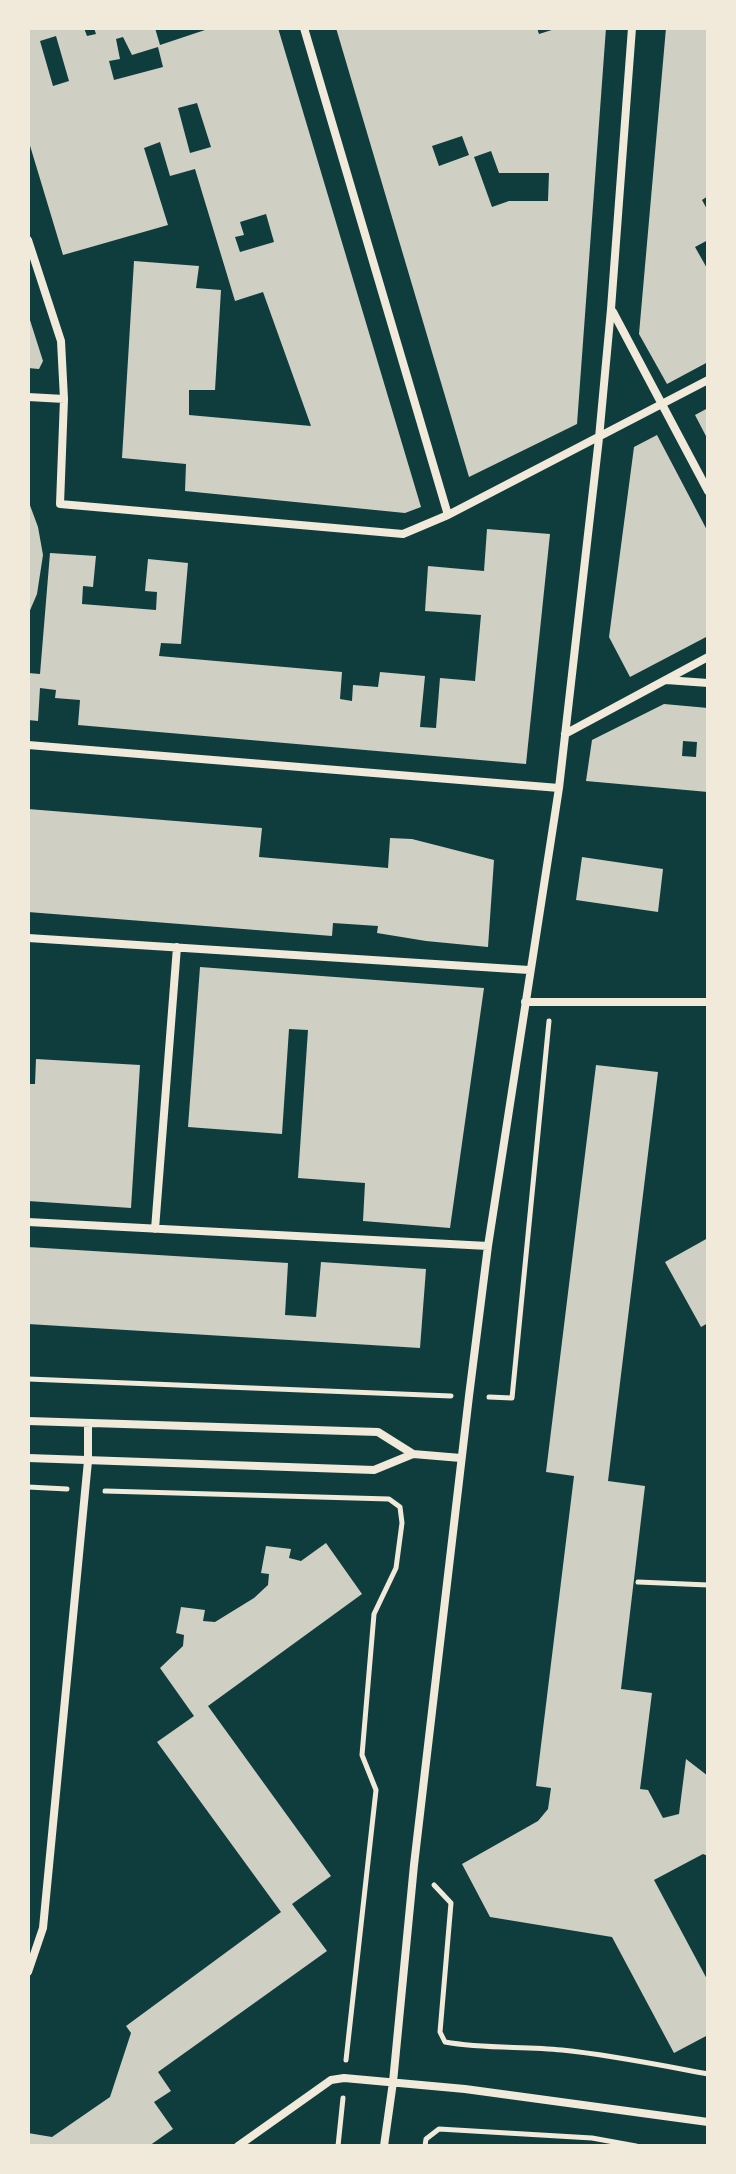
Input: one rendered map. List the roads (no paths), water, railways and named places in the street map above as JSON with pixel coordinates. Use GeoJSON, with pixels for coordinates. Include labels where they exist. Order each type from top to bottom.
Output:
{"type":"FeatureCollection","features":[{"type":"Feature","properties":{"kind":"street"},"geometry":{"type":"LineString","coordinates":[[304,28],[448,515]]}},
{"type":"Feature","properties":{"kind":"street"},"geometry":{"type":"LineString","coordinates":[[384,2146],[461,1458],[488,1246],[559,788],[599,438],[632,28]]}},
{"type":"Feature","properties":{"kind":"street"},"geometry":{"type":"LineString","coordinates":[[28,240],[61,341],[64,399],[60,504],[403,534],[448,515],[708,380]]}},
{"type":"Feature","properties":{"kind":"street"},"geometry":{"type":"LineString","coordinates":[[611,309],[708,491]]}},
{"type":"Feature","properties":{"kind":"street"},"geometry":{"type":"LineString","coordinates":[[28,397],[64,399]]}},
{"type":"Feature","properties":{"kind":"street"},"geometry":{"type":"LineString","coordinates":[[565,734],[708,657]]}},
{"type":"Feature","properties":{"kind":"street"},"geometry":{"type":"LineString","coordinates":[[665,680],[708,683]]}},
{"type":"Feature","properties":{"kind":"street"},"geometry":{"type":"LineString","coordinates":[[28,745],[559,788]]}},
{"type":"Feature","properties":{"kind":"street"},"geometry":{"type":"LineString","coordinates":[[28,938],[529,970]]}},
{"type":"Feature","properties":{"kind":"street"},"geometry":{"type":"LineString","coordinates":[[155,1229],[177,947]]}},
{"type":"Feature","properties":{"kind":"street"},"geometry":{"type":"LineString","coordinates":[[525,1002],[708,1002]]}},
{"type":"Feature","properties":{"kind":"street"},"geometry":{"type":"LineString","coordinates":[[28,1222],[488,1246]]}},
{"type":"Feature","properties":{"kind":"street"},"geometry":{"type":"LineString","coordinates":[[28,1421],[378,1432],[413,1454]]}},
{"type":"Feature","properties":{"kind":"street"},"geometry":{"type":"LineString","coordinates":[[28,1972],[43,1928],[88,1461],[88,1423]]}},
{"type":"Feature","properties":{"kind":"street"},"geometry":{"type":"LineString","coordinates":[[28,1458],[374,1470],[413,1454],[461,1458]]}},
{"type":"Feature","properties":{"kind":"street"},"geometry":{"type":"LineString","coordinates":[[238,2146],[331,2080],[344,2078],[708,2122]]}}]}
